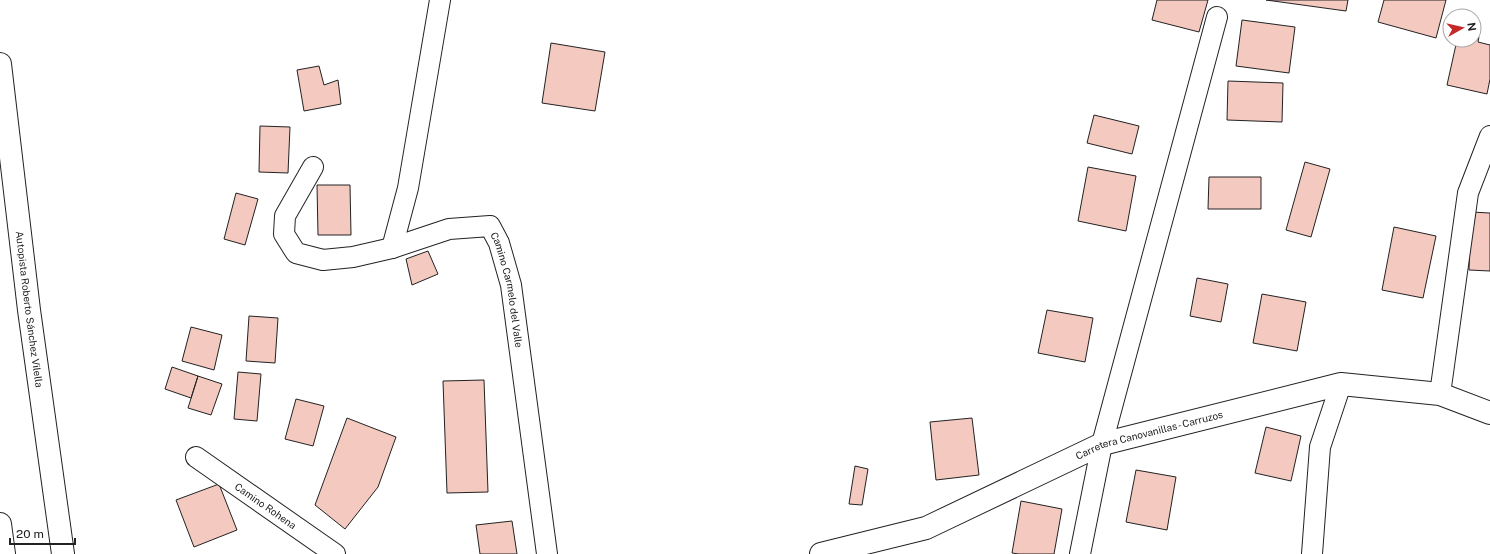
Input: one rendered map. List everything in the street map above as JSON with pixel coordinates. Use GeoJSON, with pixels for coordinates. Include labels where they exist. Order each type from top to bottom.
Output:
{"type":"FeatureCollection","features":[{"type":"Feature","properties":{"kind":"main road","name":"Autopista Roberto Sánchez Vilella"},"geometry":{"type":"LineString","coordinates":[[0,64],[29,310],[63,554]]}},
{"type":"Feature","properties":{"kind":"main road","name":"Carretera Canovanillas - Carruzos"},"geometry":{"type":"LineString","coordinates":[[820,554],[926,528],[1102,444],[1341,384],[1440,394],[1490,413]]}},
{"type":"Feature","properties":{"kind":"main road"},"geometry":{"type":"LineString","coordinates":[[0,524],[4,554]]}},
{"type":"Feature","properties":{"kind":"street"},"geometry":{"type":"LineString","coordinates":[[392,248],[408,188],[440,0]]}},
{"type":"Feature","properties":{"kind":"street"},"geometry":{"type":"LineString","coordinates":[[1080,554],[1102,444],[1217,16]]}},
{"type":"Feature","properties":{"kind":"street"},"geometry":{"type":"LineString","coordinates":[[1440,394],[1468,193],[1490,136]]}},
{"type":"Feature","properties":{"kind":"street","name":"Camino Carmelo del Valle"},"geometry":{"type":"LineString","coordinates":[[313,167],[285,216],[284,234],[296,253],[323,260],[353,257],[392,248],[449,229],[490,226],[499,243],[511,285],[547,554]]}},
{"type":"Feature","properties":{"kind":"street"},"geometry":{"type":"LineString","coordinates":[[1312,554],[1320,447],[1341,384]]}},
{"type":"Feature","properties":{"kind":"street","name":"Camino Rohena"},"geometry":{"type":"LineString","coordinates":[[196,457],[335,554]]}},
{"type":"Feature","properties":{"kind":"building"},"geometry":{"type":"Polygon","coordinates":[[[1157,0],[1208,0],[1199,32],[1152,20],[1157,0]]]}},
{"type":"Feature","properties":{"kind":"building"},"geometry":{"type":"Polygon","coordinates":[[[1266,0],[1348,0],[1346,11],[1266,0]]]}},
{"type":"Feature","properties":{"kind":"building"},"geometry":{"type":"Polygon","coordinates":[[[1384,0],[1446,0],[1444,8],[1442,8],[1442,15],[1436,38],[1378,22],[1384,0]]]}},
{"type":"Feature","properties":{"kind":"building"},"geometry":{"type":"Polygon","coordinates":[[[1242,20],[1295,27],[1289,73],[1236,66],[1242,20]]]}},
{"type":"Feature","properties":{"kind":"building"},"geometry":{"type":"Polygon","coordinates":[[[551,43],[605,52],[595,111],[542,103],[551,43]]]}},
{"type":"Feature","properties":{"kind":"building"},"geometry":{"type":"Polygon","coordinates":[[[1482,43],[1490,45],[1490,79],[1487,94],[1447,85],[1455,48],[1482,48],[1482,43]]]}},
{"type":"Feature","properties":{"kind":"building"},"geometry":{"type":"Polygon","coordinates":[[[319,66],[324,85],[338,80],[341,104],[304,111],[297,70],[319,66]]]}},
{"type":"Feature","properties":{"kind":"building"},"geometry":{"type":"Polygon","coordinates":[[[1228,81],[1283,83],[1282,122],[1227,120],[1228,81]]]}},
{"type":"Feature","properties":{"kind":"building"},"geometry":{"type":"Polygon","coordinates":[[[1094,115],[1139,126],[1132,154],[1087,143],[1094,115]]]}},
{"type":"Feature","properties":{"kind":"building"},"geometry":{"type":"Polygon","coordinates":[[[260,126],[290,127],[288,173],[259,172],[260,126]]]}},
{"type":"Feature","properties":{"kind":"building"},"geometry":{"type":"Polygon","coordinates":[[[1305,162],[1330,169],[1311,237],[1286,230],[1305,162]]]}},
{"type":"Feature","properties":{"kind":"building"},"geometry":{"type":"Polygon","coordinates":[[[1088,167],[1136,176],[1126,231],[1078,221],[1088,167]]]}},
{"type":"Feature","properties":{"kind":"building"},"geometry":{"type":"Polygon","coordinates":[[[1209,177],[1261,177],[1261,209],[1208,209],[1209,177]]]}},
{"type":"Feature","properties":{"kind":"building"},"geometry":{"type":"Polygon","coordinates":[[[317,185],[350,185],[351,235],[318,235],[317,185]]]}},
{"type":"Feature","properties":{"kind":"building"},"geometry":{"type":"Polygon","coordinates":[[[236,193],[258,199],[245,245],[224,239],[236,193]]]}},
{"type":"Feature","properties":{"kind":"building"},"geometry":{"type":"Polygon","coordinates":[[[1471,212],[1490,213],[1490,271],[1469,270],[1471,212]]]}},
{"type":"Feature","properties":{"kind":"building"},"geometry":{"type":"Polygon","coordinates":[[[1394,227],[1436,236],[1423,298],[1382,290],[1394,227]]]}},
{"type":"Feature","properties":{"kind":"building"},"geometry":{"type":"Polygon","coordinates":[[[428,251],[438,274],[412,285],[406,259],[428,251]]]}},
{"type":"Feature","properties":{"kind":"building"},"geometry":{"type":"Polygon","coordinates":[[[1197,278],[1228,284],[1221,322],[1190,316],[1197,278]]]}},
{"type":"Feature","properties":{"kind":"building"},"geometry":{"type":"Polygon","coordinates":[[[1262,294],[1306,302],[1297,351],[1253,343],[1262,294]]]}},
{"type":"Feature","properties":{"kind":"building"},"geometry":{"type":"Polygon","coordinates":[[[1047,310],[1093,318],[1085,362],[1038,353],[1047,310]]]}},
{"type":"Feature","properties":{"kind":"building"},"geometry":{"type":"Polygon","coordinates":[[[249,316],[278,318],[275,363],[246,361],[249,316]]]}},
{"type":"Feature","properties":{"kind":"building"},"geometry":{"type":"Polygon","coordinates":[[[191,327],[222,335],[214,370],[182,361],[191,327]]]}},
{"type":"Feature","properties":{"kind":"building"},"geometry":{"type":"Polygon","coordinates":[[[172,367],[198,376],[191,398],[165,389],[172,367]]]}},
{"type":"Feature","properties":{"kind":"building"},"geometry":{"type":"Polygon","coordinates":[[[238,372],[261,374],[257,421],[234,419],[238,372]]]}},
{"type":"Feature","properties":{"kind":"building"},"geometry":{"type":"Polygon","coordinates":[[[198,376],[222,384],[211,415],[188,408],[198,376]]]}},
{"type":"Feature","properties":{"kind":"building"},"geometry":{"type":"Polygon","coordinates":[[[484,380],[488,492],[447,493],[443,381],[484,380]]]}},
{"type":"Feature","properties":{"kind":"building"},"geometry":{"type":"Polygon","coordinates":[[[296,399],[324,406],[313,446],[285,439],[296,399]]]}},
{"type":"Feature","properties":{"kind":"building"},"geometry":{"type":"Polygon","coordinates":[[[347,418],[396,437],[378,487],[345,529],[315,505],[347,418]]]}},
{"type":"Feature","properties":{"kind":"building"},"geometry":{"type":"Polygon","coordinates":[[[972,418],[979,475],[936,480],[930,422],[972,418]]]}},
{"type":"Feature","properties":{"kind":"building"},"geometry":{"type":"Polygon","coordinates":[[[1266,427],[1301,436],[1291,481],[1255,473],[1266,427]]]}},
{"type":"Feature","properties":{"kind":"building"},"geometry":{"type":"Polygon","coordinates":[[[855,466],[868,469],[862,505],[849,504],[855,466]]]}},
{"type":"Feature","properties":{"kind":"building"},"geometry":{"type":"Polygon","coordinates":[[[1136,470],[1176,477],[1167,530],[1126,522],[1136,470]]]}},
{"type":"Feature","properties":{"kind":"building"},"geometry":{"type":"Polygon","coordinates":[[[219,484],[237,530],[194,547],[176,500],[219,484]]]}},
{"type":"Feature","properties":{"kind":"building"},"geometry":{"type":"Polygon","coordinates":[[[1021,501],[1062,509],[1054,554],[1012,553],[1021,501]]]}},
{"type":"Feature","properties":{"kind":"building"},"geometry":{"type":"Polygon","coordinates":[[[512,521],[517,554],[480,554],[476,525],[512,521]]]}}]}
